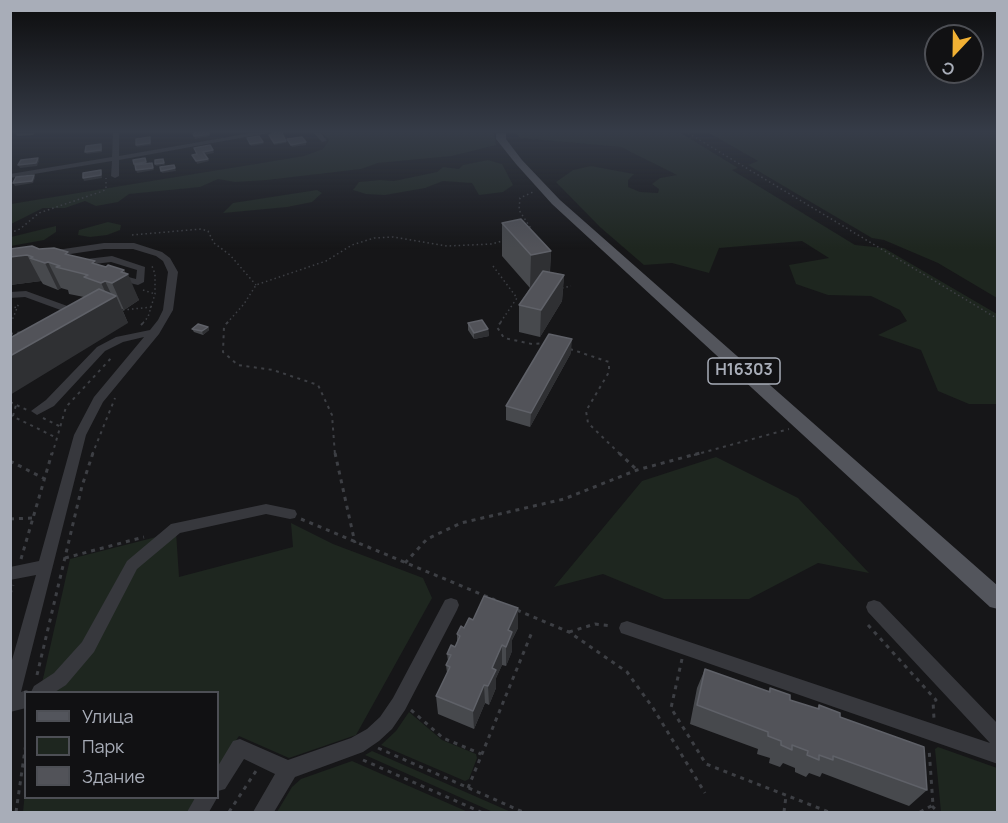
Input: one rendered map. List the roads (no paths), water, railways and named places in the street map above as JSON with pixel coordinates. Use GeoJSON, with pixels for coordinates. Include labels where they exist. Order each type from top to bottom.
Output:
{"type":"FeatureCollection","features":[{"type":"Feature","properties":{"kind":"main road","name":"Н16303"},"geometry":{"type":"LineString","coordinates":[[528,171],[803,425],[998,600]]}},
{"type":"Feature","properties":{"kind":"street"},"geometry":{"type":"LineString","coordinates":[[10,176],[40,171]]}},
{"type":"Feature","properties":{"kind":"street"},"geometry":{"type":"LineString","coordinates":[[115,171],[115,176]]}},
{"type":"Feature","properties":{"kind":"street"},"geometry":{"type":"LineString","coordinates":[[10,702],[17,651],[46,566],[80,435],[98,400],[155,332],[168,310],[173,272],[167,260],[149,249],[134,246],[118,245],[41,255]]}},
{"type":"Feature","properties":{"kind":"street"},"geometry":{"type":"LineString","coordinates":[[78,263],[82,249]]}},
{"type":"Feature","properties":{"kind":"street"},"geometry":{"type":"LineString","coordinates":[[78,263],[112,259],[142,269],[141,280],[138,282],[111,275]]}},
{"type":"Feature","properties":{"kind":"street"},"geometry":{"type":"LineString","coordinates":[[78,263],[100,271]]}},
{"type":"Feature","properties":{"kind":"street"},"geometry":{"type":"LineString","coordinates":[[10,295],[26,294],[86,317]]}},
{"type":"Feature","properties":{"kind":"street"},"geometry":{"type":"LineString","coordinates":[[37,411],[50,403],[101,349],[120,339],[155,332]]}},
{"type":"Feature","properties":{"kind":"street"},"geometry":{"type":"LineString","coordinates":[[43,691],[60,679],[88,647],[132,565],[176,528],[266,509],[290,514]]}},
{"type":"Feature","properties":{"kind":"street"},"geometry":{"type":"LineString","coordinates":[[10,574],[46,566]]}},
{"type":"Feature","properties":{"kind":"street"},"geometry":{"type":"LineString","coordinates":[[263,813],[288,770],[342,750],[380,729],[393,714],[451,605]]}},
{"type":"Feature","properties":{"kind":"street"},"geometry":{"type":"LineString","coordinates":[[874,607],[998,738]]}},
{"type":"Feature","properties":{"kind":"street"},"geometry":{"type":"LineString","coordinates":[[627,628],[932,738],[998,755]]}},
{"type":"Feature","properties":{"kind":"street"},"geometry":{"type":"LineString","coordinates":[[219,780],[240,748],[288,770]]}},
{"type":"Feature","properties":{"kind":"street"},"geometry":{"type":"LineString","coordinates":[[197,813],[206,799]]}}]}
